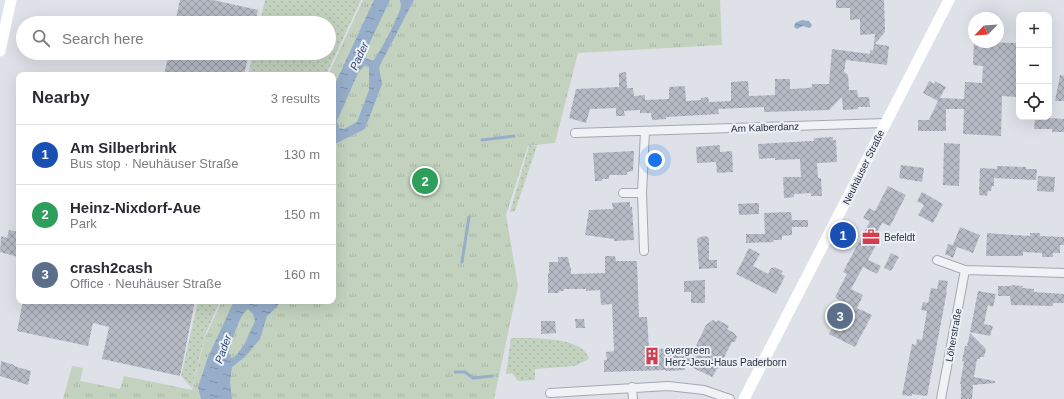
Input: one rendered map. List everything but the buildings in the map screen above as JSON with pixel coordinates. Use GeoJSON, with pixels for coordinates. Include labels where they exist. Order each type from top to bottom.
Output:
{"type":"FeatureCollection","features":[{"type":"Feature","properties":{"kind":"main road"},"geometry":{"type":"LineString","coordinates":[[0,51],[11,0]]}},
{"type":"Feature","properties":{"kind":"main road","name":"Neuhäuser Straße"},"geometry":{"type":"LineString","coordinates":[[744,399],[949,0]]}},
{"type":"Feature","properties":{"kind":"street","name":"Am Kalberdanz"},"geometry":{"type":"LineString","coordinates":[[575,133],[885,123]]}},
{"type":"Feature","properties":{"kind":"street"},"geometry":{"type":"LineString","coordinates":[[644,251],[642,193],[645,131]]}},
{"type":"Feature","properties":{"kind":"street"},"geometry":{"type":"LineString","coordinates":[[623,193],[642,193]]}},
{"type":"Feature","properties":{"kind":"street"},"geometry":{"type":"LineString","coordinates":[[937,260],[965,270],[1064,273]]}},
{"type":"Feature","properties":{"kind":"street","name":"Löherstraße"},"geometry":{"type":"LineString","coordinates":[[941,399],[965,270]]}},
{"type":"Feature","properties":{"kind":"street"},"geometry":{"type":"LineString","coordinates":[[550,393],[668,386],[704,390],[730,399]]}},
{"type":"Feature","properties":{"kind":"street"},"geometry":{"type":"LineString","coordinates":[[632,387],[633,399]]}},
{"type":"Feature","properties":{"kind":"green space"},"geometry":{"type":"Polygon","coordinates":[[[265,0],[361,0],[336,54],[336,16],[262,16],[265,0]]]}},
{"type":"Feature","properties":{"kind":"green space"},"geometry":{"type":"Polygon","coordinates":[[[363,0],[720,0],[722,45],[578,53],[555,143],[528,146],[506,215],[518,286],[494,399],[63,399],[72,366],[83,368],[80,381],[120,389],[124,376],[192,390],[205,337],[221,304],[336,304],[336,72],[329,72],[363,0]]]}},
{"type":"Feature","properties":{"kind":"green space"},"geometry":{"type":"Polygon","coordinates":[[[251,60],[333,60],[327,72],[249,72],[251,60]]]}},
{"type":"Feature","properties":{"kind":"green space"},"geometry":{"type":"Polygon","coordinates":[[[529,146],[537,146],[515,211],[510,212],[529,146]]]}},
{"type":"Feature","properties":{"kind":"green space"},"geometry":{"type":"Polygon","coordinates":[[[197,304],[219,304],[205,335],[192,388],[181,376],[197,304]]]}},
{"type":"Feature","properties":{"kind":"green space"},"geometry":{"type":"Polygon","coordinates":[[[511,338],[530,338],[567,342],[585,351],[589,359],[575,366],[535,369],[535,380],[518,381],[512,373],[506,374],[511,338]]]}},
{"type":"Feature","properties":{"kind":"water","name":"Pader"},"geometry":{"type":"Polygon","coordinates":[[[374,0],[390,0],[363,57],[373,61],[397,18],[401,6],[400,0],[414,0],[379,67],[382,84],[365,129],[336,144],[336,82],[374,0]],[[365,65],[358,73],[337,121],[339,128],[344,129],[357,122],[369,90],[369,67],[365,65]]]}},
{"type":"Feature","properties":{"kind":"water"},"geometry":{"type":"Polygon","coordinates":[[[802,20],[809,21],[812,25],[811,27],[809,28],[803,26],[797,29],[794,27],[795,23],[802,20]]]}},
{"type":"Feature","properties":{"kind":"water","name":"Pader"},"geometry":{"type":"Polygon","coordinates":[[[233,304],[278,304],[267,316],[260,339],[245,357],[232,367],[230,382],[232,399],[201,399],[198,387],[208,357],[233,304]],[[248,309],[242,316],[236,329],[229,353],[231,358],[235,357],[244,345],[255,321],[253,314],[248,309]]]}},
{"type":"Feature","properties":{"kind":"waterway"},"geometry":{"type":"LineString","coordinates":[[482,140],[514,136]]}},
{"type":"Feature","properties":{"kind":"waterway"},"geometry":{"type":"LineString","coordinates":[[462,262],[469,217]]}},
{"type":"Feature","properties":{"kind":"waterway"},"geometry":{"type":"LineString","coordinates":[[455,372],[465,372],[473,378],[492,376]]}},
{"type":"Feature","properties":{"kind":"place","name":"Heinz-Nixdorf-Aue"},"geometry":{"type":"Point","coordinates":[425,181]}},
{"type":"Feature","properties":{"kind":"place","name":"Am Silberbrink"},"geometry":{"type":"Point","coordinates":[843,235]}},
{"type":"Feature","properties":{"kind":"place","name":"Befeldt"},"geometry":{"type":"Point","coordinates":[871,237]}},
{"type":"Feature","properties":{"kind":"place","name":"crash2cash"},"geometry":{"type":"Point","coordinates":[840,316]}},
{"type":"Feature","properties":{"kind":"place","name":"evergreen Herz-Jesu-Haus Paderborn"},"geometry":{"type":"Point","coordinates":[652,356]}}]}
